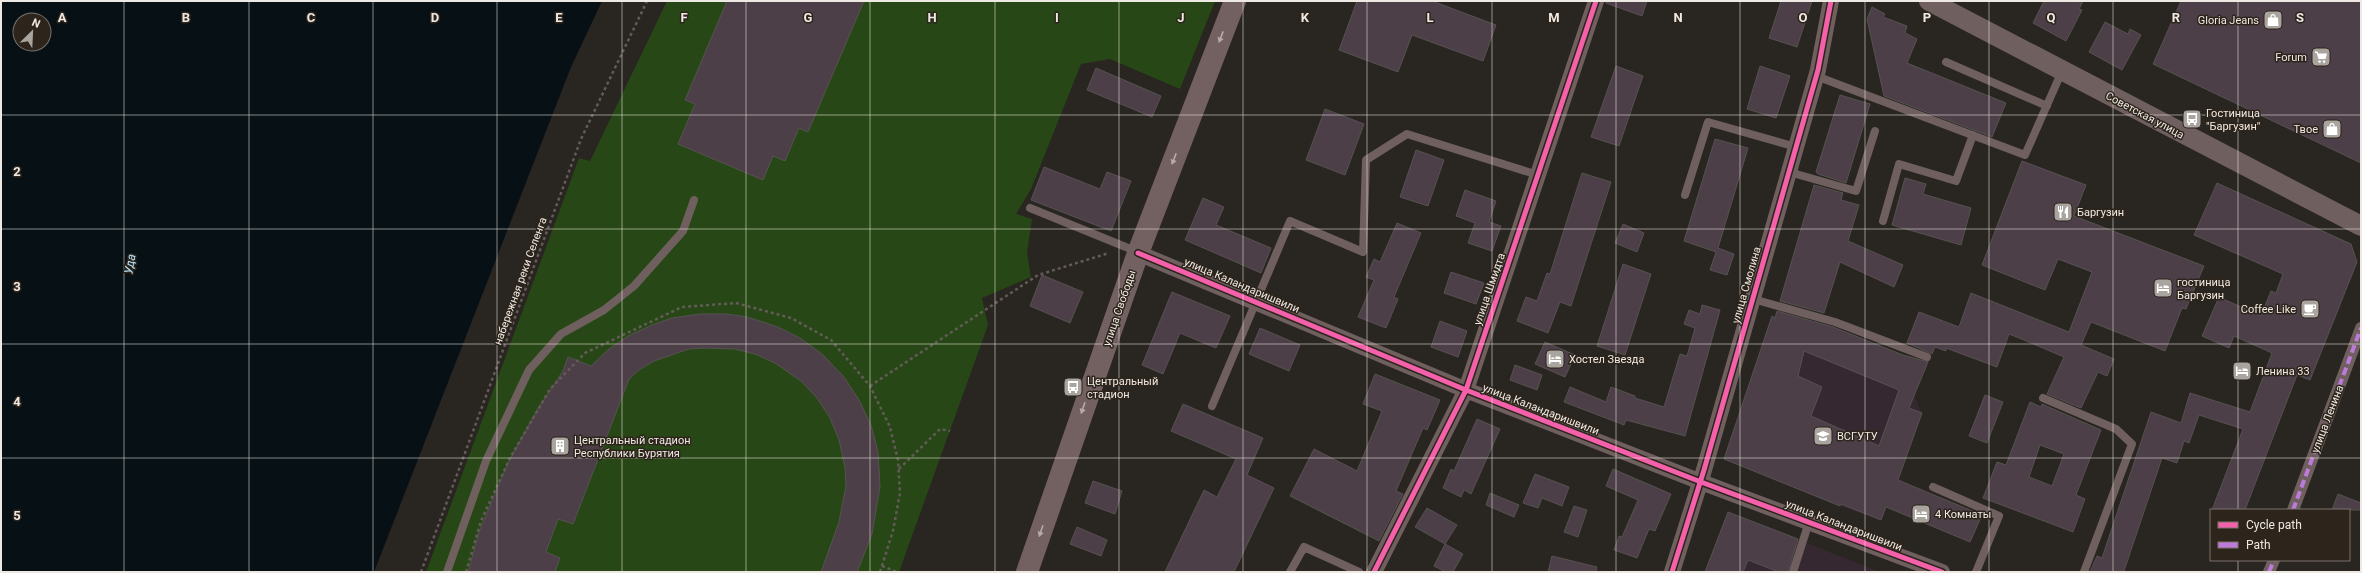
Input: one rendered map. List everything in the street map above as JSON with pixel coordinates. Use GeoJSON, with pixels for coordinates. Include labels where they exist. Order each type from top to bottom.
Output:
{"type":"FeatureCollection","features":[{"type":"Feature","properties":{"kind":"main road","name":"улица Свободы"},"geometry":{"type":"LineString","coordinates":[[1027,572],[1134,250],[1235,1]]}},
{"type":"Feature","properties":{"kind":"street","name":"улица Шмидта"},"geometry":{"type":"LineString","coordinates":[[1374,572],[1466,390],[1596,1]]}},
{"type":"Feature","properties":{"kind":"street","name":"улица Смолина"},"geometry":{"type":"LineString","coordinates":[[1672,572],[1701,482],[1816,76],[1831,1]]}},
{"type":"Feature","properties":{"kind":"street","name":"Советская улица"},"geometry":{"type":"LineString","coordinates":[[1929,1],[2361,226]]}},
{"type":"Feature","properties":{"kind":"street","name":"улица Каландаришвили"},"geometry":{"type":"LineString","coordinates":[[1134,250],[1466,390],[1701,482],[1942,572]]}},
{"type":"Feature","properties":{"kind":"street","name":"улица Ленина"},"geometry":{"type":"LineString","coordinates":[[2292,509],[2361,328]]}},
{"type":"Feature","properties":{"kind":"street"},"geometry":{"type":"LineString","coordinates":[[2269,572],[2274,561]]}},
{"type":"Feature","properties":{"kind":"lane"},"geometry":{"type":"LineString","coordinates":[[1946,62],[2046,106]]}},
{"type":"Feature","properties":{"kind":"lane"},"geometry":{"type":"LineString","coordinates":[[1816,76],[2025,155],[2062,71]]}},
{"type":"Feature","properties":{"kind":"lane"},"geometry":{"type":"LineString","coordinates":[[1686,195],[1708,122],[1796,147]]}},
{"type":"Feature","properties":{"kind":"lane"},"geometry":{"type":"LineString","coordinates":[[1789,172],[1856,191],[1875,131]]}},
{"type":"Feature","properties":{"kind":"lane"},"geometry":{"type":"LineString","coordinates":[[1212,406],[1290,221],[1363,252],[1366,160],[1407,134],[1538,175]]}},
{"type":"Feature","properties":{"kind":"lane"},"geometry":{"type":"LineString","coordinates":[[1883,221],[1899,164],[1956,182],[1973,135]]}},
{"type":"Feature","properties":{"kind":"lane"},"geometry":{"type":"LineString","coordinates":[[447,572],[486,461],[529,370],[561,334],[604,310],[634,286],[683,231],[694,200]]}},
{"type":"Feature","properties":{"kind":"lane"},"geometry":{"type":"LineString","coordinates":[[1030,208],[1134,250]]}},
{"type":"Feature","properties":{"kind":"lane"},"geometry":{"type":"LineString","coordinates":[[1753,299],[1835,322],[1927,357]]}},
{"type":"Feature","properties":{"kind":"lane"},"geometry":{"type":"LineString","coordinates":[[2043,398],[2116,429],[2132,444],[2084,572]]}},
{"type":"Feature","properties":{"kind":"lane"},"geometry":{"type":"LineString","coordinates":[[1934,487],[1999,516],[1976,572]]}},
{"type":"Feature","properties":{"kind":"lane"},"geometry":{"type":"LineString","coordinates":[[1793,572],[1809,522]]}},
{"type":"Feature","properties":{"kind":"lane"},"geometry":{"type":"LineString","coordinates":[[1290,572],[1304,547],[1359,572]]}},
{"type":"Feature","properties":{"kind":"path"},"geometry":{"type":"LineString","coordinates":[[870,386],[1038,274],[1134,250]]}},
{"type":"Feature","properties":{"kind":"path"},"geometry":{"type":"LineString","coordinates":[[466,572],[481,521],[510,458],[550,389],[585,353],[682,307],[736,303],[791,318],[831,340],[870,386],[890,427],[898,470],[900,493],[893,531],[880,572]]}},
{"type":"Feature","properties":{"kind":"path"},"geometry":{"type":"LineString","coordinates":[[898,470],[940,429],[950,431]]}},
{"type":"Feature","properties":{"kind":"path"},"geometry":{"type":"LineString","coordinates":[[882,566],[897,572]]}},
{"type":"Feature","properties":{"kind":"shaded area","name":"ВСГУТУ"},"geometry":{"type":"Polygon","coordinates":[[[1772,316],[1810,328],[1826,323],[1927,365],[1914,396],[1922,413],[1881,520],[1840,506],[1724,459],[1772,316]]]}},
{"type":"Feature","properties":{"kind":"shaded area"},"geometry":{"type":"Polygon","coordinates":[[[1728,512],[1809,544],[1880,572],[1705,572],[1728,512]]]}},
{"type":"Feature","properties":{"kind":"green space"},"geometry":{"type":"Polygon","coordinates":[[[667,1],[1215,1],[1180,89],[1110,59],[1081,64],[1031,189],[1016,214],[1032,219],[1027,253],[1031,277],[982,298],[988,325],[899,572],[426,572],[579,158],[590,161],[667,1]]]}},
{"type":"Feature","properties":{"kind":"water","name":"Уда"},"geometry":{"type":"Polygon","coordinates":[[[1,1],[602,1],[571,67],[374,572],[1,572],[1,1]]]}},
{"type":"Feature","properties":{"kind":"building"},"geometry":{"type":"Polygon","coordinates":[[[727,1],[864,1],[808,132],[799,128],[785,161],[773,156],[763,180],[678,144],[695,104],[685,100],[727,1]]]}},
{"type":"Feature","properties":{"kind":"building"},"geometry":{"type":"Polygon","coordinates":[[[1357,1],[1432,1],[1496,25],[1483,61],[1412,35],[1398,72],[1339,50],[1357,1]]]}},
{"type":"Feature","properties":{"kind":"building"},"geometry":{"type":"Polygon","coordinates":[[[1606,1],[1647,1],[1642,16],[1606,3],[1606,1]]]}},
{"type":"Feature","properties":{"kind":"building"},"geometry":{"type":"Polygon","coordinates":[[[1781,1],[1812,1],[1797,47],[1769,38],[1781,1]]]}},
{"type":"Feature","properties":{"kind":"building"},"geometry":{"type":"Polygon","coordinates":[[[2044,1],[2083,1],[2079,9],[2082,10],[2066,41],[2033,23],[2044,1]]]}},
{"type":"Feature","properties":{"kind":"building"},"geometry":{"type":"Polygon","coordinates":[[[2181,1],[2361,1],[2361,163],[2153,64],[2181,1]]]}},
{"type":"Feature","properties":{"kind":"building"},"geometry":{"type":"Polygon","coordinates":[[[1872,7],[1885,14],[1883,17],[1907,26],[1905,33],[1917,39],[1907,63],[2006,103],[1992,137],[1884,96],[1867,19],[1872,7]]]}},
{"type":"Feature","properties":{"kind":"building"},"geometry":{"type":"Polygon","coordinates":[[[2105,22],[2128,34],[2130,29],[2141,35],[2122,70],[2089,52],[2105,22]]]}},
{"type":"Feature","properties":{"kind":"building"},"geometry":{"type":"Polygon","coordinates":[[[1616,66],[1643,76],[1619,146],[1591,137],[1616,66]]]}},
{"type":"Feature","properties":{"kind":"building"},"geometry":{"type":"Polygon","coordinates":[[[1760,66],[1790,76],[1776,118],[1747,109],[1760,66]]]}},
{"type":"Feature","properties":{"kind":"building"},"geometry":{"type":"Polygon","coordinates":[[[1096,68],[1161,96],[1152,117],[1087,90],[1096,68]]]}},
{"type":"Feature","properties":{"kind":"building"},"geometry":{"type":"Polygon","coordinates":[[[1840,95],[1870,104],[1846,183],[1816,172],[1840,95]]]}},
{"type":"Feature","properties":{"kind":"building"},"geometry":{"type":"Polygon","coordinates":[[[1325,109],[1364,124],[1345,175],[1306,160],[1325,109]]]}},
{"type":"Feature","properties":{"kind":"building"},"geometry":{"type":"Polygon","coordinates":[[[1715,139],[1748,148],[1718,248],[1734,254],[1727,275],[1710,270],[1716,252],[1684,241],[1715,139]]]}},
{"type":"Feature","properties":{"kind":"building"},"geometry":{"type":"Polygon","coordinates":[[[1416,150],[1444,160],[1428,206],[1400,197],[1416,150]]]}},
{"type":"Feature","properties":{"kind":"building"},"geometry":{"type":"Polygon","coordinates":[[[2022,161],[2086,185],[2074,216],[2204,266],[2186,309],[2182,308],[2165,351],[2091,322],[2081,345],[2114,359],[2107,376],[2098,372],[2081,408],[2047,394],[2064,357],[2009,334],[1997,367],[1946,348],[1946,351],[1935,347],[1932,354],[1907,343],[1919,312],[1959,327],[1971,293],[2069,332],[2092,272],[2058,259],[2045,290],[1982,265],[2022,161]]]}},
{"type":"Feature","properties":{"kind":"building"},"geometry":{"type":"Polygon","coordinates":[[[1044,167],[1100,189],[1107,172],[1131,181],[1111,231],[1031,200],[1044,167]]]}},
{"type":"Feature","properties":{"kind":"building"},"geometry":{"type":"Polygon","coordinates":[[[1582,173],[1611,182],[1571,306],[1560,302],[1548,333],[1517,321],[1526,297],[1537,301],[1547,273],[1550,274],[1582,173]]]}},
{"type":"Feature","properties":{"kind":"building"},"geometry":{"type":"Polygon","coordinates":[[[1905,178],[1926,184],[1923,194],[1971,208],[1961,245],[1892,225],[1905,178]]]}},
{"type":"Feature","properties":{"kind":"building"},"geometry":{"type":"Polygon","coordinates":[[[2217,183],[2351,244],[2357,262],[2310,380],[2297,375],[2245,509],[2212,509],[2243,429],[2199,415],[2189,443],[2184,441],[2177,463],[2162,458],[2124,571],[2126,572],[2090,572],[2097,556],[2102,558],[2151,412],[2181,423],[2190,393],[2250,412],[2272,353],[2234,336],[2229,348],[2202,336],[2219,297],[2261,316],[2271,291],[2276,293],[2283,274],[2194,235],[2217,183]]]}},
{"type":"Feature","properties":{"kind":"building"},"geometry":{"type":"Polygon","coordinates":[[[1814,185],[1843,193],[1841,200],[1859,205],[1848,241],[1903,265],[1894,287],[1840,262],[1824,313],[1780,301],[1814,185]]]}},
{"type":"Feature","properties":{"kind":"building"},"geometry":{"type":"Polygon","coordinates":[[[1465,190],[1496,201],[1489,222],[1501,226],[1492,251],[1468,243],[1475,223],[1456,216],[1465,190]]]}},
{"type":"Feature","properties":{"kind":"building"},"geometry":{"type":"Polygon","coordinates":[[[1203,198],[1224,207],[1216,225],[1271,248],[1261,273],[1185,240],[1203,198]]]}},
{"type":"Feature","properties":{"kind":"building"},"geometry":{"type":"Polygon","coordinates":[[[1397,223],[1421,233],[1394,297],[1398,299],[1386,328],[1358,317],[1374,280],[1366,277],[1374,259],[1380,262],[1397,223]]]}},
{"type":"Feature","properties":{"kind":"building"},"geometry":{"type":"Polygon","coordinates":[[[1623,224],[1644,233],[1637,252],[1615,243],[1623,224]]]}},
{"type":"Feature","properties":{"kind":"building"},"geometry":{"type":"Polygon","coordinates":[[[1623,264],[1651,274],[1625,355],[1597,346],[1623,264]]]}},
{"type":"Feature","properties":{"kind":"building"},"geometry":{"type":"Polygon","coordinates":[[[1451,272],[1484,283],[1476,304],[1444,293],[1451,272]]]}},
{"type":"Feature","properties":{"kind":"building"},"geometry":{"type":"Polygon","coordinates":[[[1042,275],[1083,292],[1070,323],[1030,306],[1042,275]]]}},
{"type":"Feature","properties":{"kind":"building"},"geometry":{"type":"Polygon","coordinates":[[[1172,292],[1230,316],[1216,348],[1180,333],[1163,374],[1142,365],[1172,292]]]}},
{"type":"Feature","properties":{"kind":"building"},"geometry":{"type":"Polygon","coordinates":[[[1702,305],[1720,310],[1685,436],[1626,420],[1624,425],[1564,402],[1570,387],[1606,402],[1611,387],[1635,396],[1635,398],[1664,407],[1680,354],[1687,356],[1695,328],[1684,324],[1689,310],[1700,314],[1702,305]]]}},
{"type":"Feature","properties":{"kind":"building","name":"ВСГУТУ"},"geometry":{"type":"Polygon","coordinates":[[[1777,311],[1833,327],[1903,355],[1928,362],[1909,408],[1922,413],[1898,480],[1982,515],[1970,542],[1886,507],[1881,520],[1841,504],[1840,506],[1724,459],[1772,316],[1775,318],[1777,311]],[[1804,351],[1798,376],[1822,387],[1811,416],[1879,446],[1899,390],[1804,351]]]}},
{"type":"Feature","properties":{"kind":"building","name":"Центральный стадион Республики Бурятия"},"geometry":{"type":"Polygon","coordinates":[[[700,314],[727,314],[747,317],[778,327],[800,338],[822,354],[844,377],[859,400],[871,425],[878,452],[880,487],[872,534],[857,572],[821,572],[839,522],[846,486],[845,467],[839,440],[830,418],[817,398],[801,381],[775,363],[755,354],[735,349],[704,348],[689,349],[654,361],[639,370],[629,379],[573,524],[558,519],[546,552],[560,558],[555,572],[468,572],[479,532],[508,463],[537,410],[563,371],[568,357],[591,366],[609,349],[628,336],[672,318],[700,314]]]}},
{"type":"Feature","properties":{"kind":"building"},"geometry":{"type":"Polygon","coordinates":[[[1440,321],[1467,331],[1458,357],[1431,347],[1440,321]]]}},
{"type":"Feature","properties":{"kind":"building"},"geometry":{"type":"Polygon","coordinates":[[[1260,328],[1300,345],[1289,371],[1249,354],[1260,328]]]}},
{"type":"Feature","properties":{"kind":"building","name":"Хостел Звезда"},"geometry":{"type":"Polygon","coordinates":[[[1545,342],[1575,355],[1565,377],[1535,364],[1545,342]]]}},
{"type":"Feature","properties":{"kind":"building"},"geometry":{"type":"Polygon","coordinates":[[[1515,365],[1542,375],[1537,390],[1510,380],[1515,365]]]}},
{"type":"Feature","properties":{"kind":"building"},"geometry":{"type":"Polygon","coordinates":[[[1375,374],[1440,400],[1427,430],[1423,428],[1396,491],[1403,494],[1379,541],[1290,496],[1314,449],[1357,471],[1382,411],[1363,404],[1375,374]]]}},
{"type":"Feature","properties":{"kind":"building"},"geometry":{"type":"Polygon","coordinates":[[[1985,395],[2003,402],[1987,443],[1969,436],[1985,395]]]}},
{"type":"Feature","properties":{"kind":"building"},"geometry":{"type":"Polygon","coordinates":[[[2030,402],[2041,407],[2042,404],[2101,430],[2076,495],[2085,499],[2073,532],[1983,498],[1997,462],[2006,465],[2030,402]],[[2040,445],[2029,477],[2052,486],[2064,454],[2040,445]]]}},
{"type":"Feature","properties":{"kind":"building"},"geometry":{"type":"Polygon","coordinates":[[[1183,404],[1263,438],[1247,475],[1274,488],[1234,572],[1165,572],[1204,490],[1217,497],[1236,459],[1171,431],[1183,404]]]}},
{"type":"Feature","properties":{"kind":"building"},"geometry":{"type":"Polygon","coordinates":[[[1477,419],[1500,429],[1471,494],[1464,490],[1461,497],[1443,488],[1451,469],[1454,471],[1477,419]]]}},
{"type":"Feature","properties":{"kind":"building"},"geometry":{"type":"Polygon","coordinates":[[[1613,469],[1671,494],[1655,531],[1649,529],[1637,558],[1614,550],[1619,536],[1622,537],[1638,500],[1606,486],[1613,469]]]}},
{"type":"Feature","properties":{"kind":"building"},"geometry":{"type":"Polygon","coordinates":[[[1535,474],[1569,487],[1562,506],[1542,498],[1538,508],[1523,503],[1535,474]]]}},
{"type":"Feature","properties":{"kind":"building"},"geometry":{"type":"Polygon","coordinates":[[[1093,481],[1122,491],[1115,514],[1085,503],[1093,481]]]}},
{"type":"Feature","properties":{"kind":"building"},"geometry":{"type":"Polygon","coordinates":[[[1490,493],[1519,505],[1514,517],[1486,505],[1490,493]]]}},
{"type":"Feature","properties":{"kind":"building"},"geometry":{"type":"Polygon","coordinates":[[[2338,494],[2361,503],[2361,510],[2332,509],[2338,494]]]}},
{"type":"Feature","properties":{"kind":"building"},"geometry":{"type":"Polygon","coordinates":[[[1574,506],[1587,510],[1578,537],[1564,532],[1574,506]]]}},
{"type":"Feature","properties":{"kind":"building"},"geometry":{"type":"Polygon","coordinates":[[[1427,508],[1457,525],[1445,544],[1415,527],[1427,508]]]}},
{"type":"Feature","properties":{"kind":"building"},"geometry":{"type":"Polygon","coordinates":[[[1728,512],[1798,539],[1788,572],[1779,572],[1748,560],[1743,572],[1705,572],[1728,512]]]}},
{"type":"Feature","properties":{"kind":"building"},"geometry":{"type":"Polygon","coordinates":[[[1077,527],[1107,540],[1101,556],[1070,544],[1077,527]]]}},
{"type":"Feature","properties":{"kind":"building"},"geometry":{"type":"Polygon","coordinates":[[[1445,544],[1463,554],[1453,572],[1446,572],[1434,566],[1445,544]]]}},
{"type":"Feature","properties":{"kind":"building"},"geometry":{"type":"Polygon","coordinates":[[[1552,556],[1597,567],[1596,572],[1548,572],[1552,556]]]}},
{"type":"Feature","properties":{"kind":"marked path"},"geometry":{"type":"LineString","coordinates":[[2293,509],[2361,328]]}},
{"type":"Feature","properties":{"kind":"marked path"},"geometry":{"type":"LineString","coordinates":[[2269,572],[2274,561]]}},
{"type":"Feature","properties":{"kind":"cycle path"},"geometry":{"type":"LineString","coordinates":[[1374,572],[1466,390],[1596,1]]}},
{"type":"Feature","properties":{"kind":"cycle path"},"geometry":{"type":"LineString","coordinates":[[1672,572],[1704,470],[1818,70],[1831,1]]}},
{"type":"Feature","properties":{"kind":"cycle path"},"geometry":{"type":"LineString","coordinates":[[1138,253],[1466,390],[1701,482],[1942,572]]}},
{"type":"Feature","properties":{"kind":"place","name":"Gloria Jeans"},"geometry":{"type":"Point","coordinates":[2273,20]}},
{"type":"Feature","properties":{"kind":"place","name":"Forum"},"geometry":{"type":"Point","coordinates":[2321,57]}},
{"type":"Feature","properties":{"kind":"place","name":"Гостиница \"Баргузин\""},"geometry":{"type":"Point","coordinates":[2192,119]}},
{"type":"Feature","properties":{"kind":"place","name":"Твое"},"geometry":{"type":"Point","coordinates":[2332,129]}},
{"type":"Feature","properties":{"kind":"place","name":"Баргузин"},"geometry":{"type":"Point","coordinates":[2063,212]}},
{"type":"Feature","properties":{"kind":"place","name":"гостиница Баргузин"},"geometry":{"type":"Point","coordinates":[2163,288]}},
{"type":"Feature","properties":{"kind":"place","name":"Coffee Like"},"geometry":{"type":"Point","coordinates":[2310,309]}},
{"type":"Feature","properties":{"kind":"place","name":"Хостел Звезда"},"geometry":{"type":"Point","coordinates":[1555,359]}},
{"type":"Feature","properties":{"kind":"place","name":"Ленина 33"},"geometry":{"type":"Point","coordinates":[2242,371]}},
{"type":"Feature","properties":{"kind":"place","name":"Центральный стадион"},"geometry":{"type":"Point","coordinates":[1073,387]}},
{"type":"Feature","properties":{"kind":"place","name":"ВСГУТУ"},"geometry":{"type":"Point","coordinates":[1823,436]}},
{"type":"Feature","properties":{"kind":"place","name":"Центральный стадион Республики Бурятия"},"geometry":{"type":"Point","coordinates":[560,446]}},
{"type":"Feature","properties":{"kind":"place","name":"4 Комнаты"},"geometry":{"type":"Point","coordinates":[1921,514]}}]}
